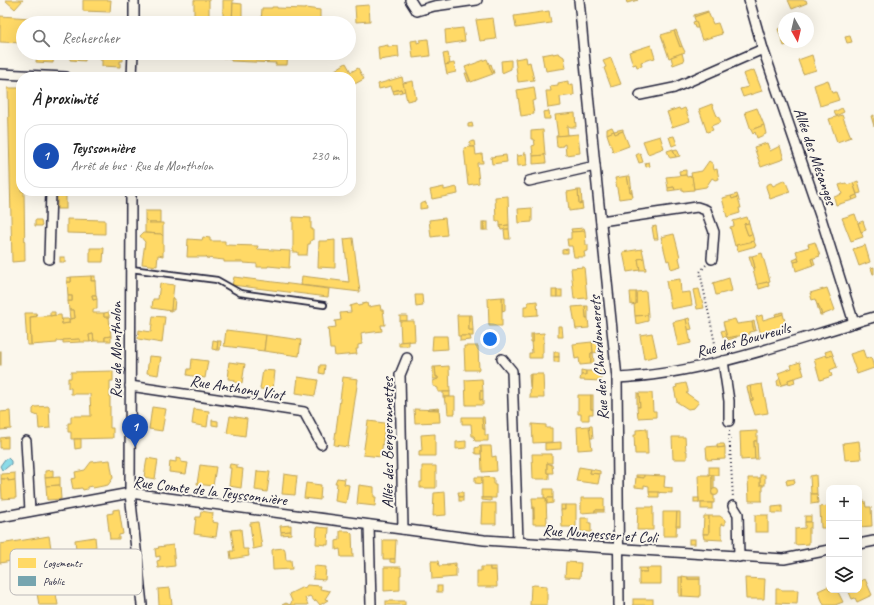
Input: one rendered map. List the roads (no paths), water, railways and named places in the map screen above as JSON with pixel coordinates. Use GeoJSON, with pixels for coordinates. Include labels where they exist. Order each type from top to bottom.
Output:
{"type":"FeatureCollection","features":[{"type":"Feature","properties":{"kind":"street"},"geometry":{"type":"LineString","coordinates":[[134,0],[134,16]]}},
{"type":"Feature","properties":{"kind":"street"},"geometry":{"type":"LineString","coordinates":[[410,0],[417,11],[434,6],[477,0]]}},
{"type":"Feature","properties":{"kind":"street","name":"Rue des Chardonnerets"},"geometry":{"type":"LineString","coordinates":[[579,0],[617,378],[619,605]]}},
{"type":"Feature","properties":{"kind":"street","name":"Allée des Mésanges"},"geometry":{"type":"LineString","coordinates":[[749,0],[763,49],[822,221],[854,323]]}},
{"type":"Feature","properties":{"kind":"street"},"geometry":{"type":"LineString","coordinates":[[640,95],[674,88],[763,49]]}},
{"type":"Feature","properties":{"kind":"street"},"geometry":{"type":"LineString","coordinates":[[132,72],[133,60]]}},
{"type":"Feature","properties":{"kind":"street"},"geometry":{"type":"LineString","coordinates":[[0,74],[16,75]]}},
{"type":"Feature","properties":{"kind":"street"},"geometry":{"type":"LineString","coordinates":[[529,181],[595,166]]}},
{"type":"Feature","properties":{"kind":"street"},"geometry":{"type":"LineString","coordinates":[[49,259],[51,196]]}},
{"type":"Feature","properties":{"kind":"street","name":"Rue de Montholon"},"geometry":{"type":"LineString","coordinates":[[131,196],[130,493],[136,549]]}},
{"type":"Feature","properties":{"kind":"street"},"geometry":{"type":"LineString","coordinates":[[601,221],[696,207],[706,210],[714,232],[712,258]]}},
{"type":"Feature","properties":{"kind":"street","name":"Rue des Bouvreuils"},"geometry":{"type":"LineString","coordinates":[[617,378],[642,377],[753,354],[874,317]]}},
{"type":"Feature","properties":{"kind":"street","name":"Allée des Bergeronnettes"},"geometry":{"type":"LineString","coordinates":[[403,529],[400,375],[407,358]]}},
{"type":"Feature","properties":{"kind":"street"},"geometry":{"type":"LineString","coordinates":[[502,358],[512,371],[518,542]]}},
{"type":"Feature","properties":{"kind":"street"},"geometry":{"type":"LineString","coordinates":[[721,361],[729,402],[729,421]]}},
{"type":"Feature","properties":{"kind":"street","name":"Rue Anthony Viot"},"geometry":{"type":"LineString","coordinates":[[130,386],[304,412],[320,444]]}},
{"type":"Feature","properties":{"kind":"street"},"geometry":{"type":"LineString","coordinates":[[26,441],[30,511]]}},
{"type":"Feature","properties":{"kind":"street","name":"Rue Comte de la Teyssonnière"},"geometry":{"type":"LineString","coordinates":[[0,517],[130,493],[369,525]]}},
{"type":"Feature","properties":{"kind":"street"},"geometry":{"type":"LineString","coordinates":[[733,506],[738,514],[739,557]]}},
{"type":"Feature","properties":{"kind":"street"},"geometry":{"type":"LineString","coordinates":[[369,525],[371,605]]}},
{"type":"Feature","properties":{"kind":"street","name":"Rue Nungesser et Coli"},"geometry":{"type":"LineString","coordinates":[[369,525],[484,540],[739,557],[784,559],[826,551]]}},
{"type":"Feature","properties":{"kind":"street"},"geometry":{"type":"LineString","coordinates":[[862,543],[874,541]]}},
{"type":"Feature","properties":{"kind":"street","name":"Rue de Montholon"},"geometry":{"type":"LineString","coordinates":[[141,595],[142,605]]}},
{"type":"Feature","properties":{"kind":"lane"},"geometry":{"type":"LineString","coordinates":[[131,269],[217,280],[240,293],[324,305]]}},
{"type":"Feature","properties":{"kind":"water"},"geometry":{"type":"Polygon","coordinates":[[[8,458],[11,461],[11,464],[2,470],[0,466],[5,459],[8,458]]]}},
{"type":"Feature","properties":{"kind":"place","name":"Teyssonnière"},"geometry":{"type":"Point","coordinates":[135,447]}}]}
